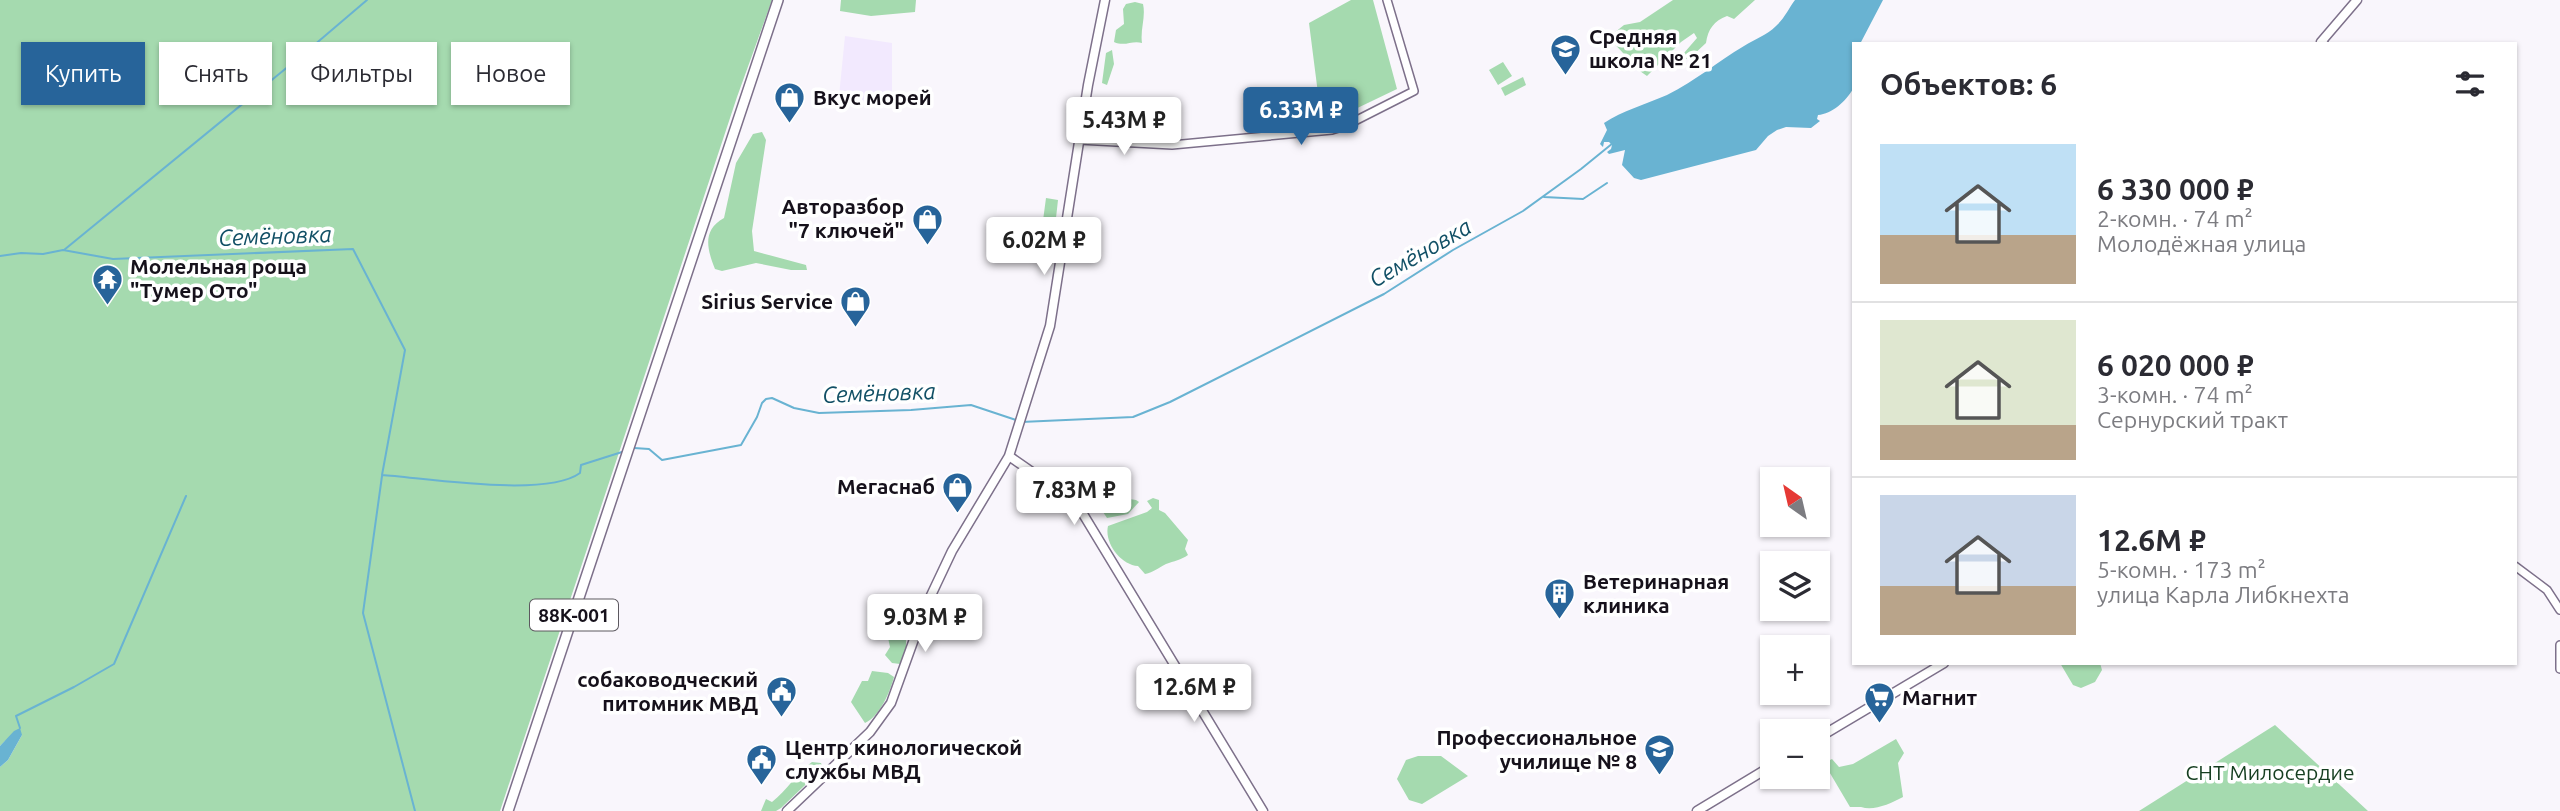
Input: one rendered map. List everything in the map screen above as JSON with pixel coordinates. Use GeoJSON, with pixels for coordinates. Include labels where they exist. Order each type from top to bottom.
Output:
{"type":"FeatureCollection","features":[{"type":"Feature","properties":{"kind":"main road","name":"88К-001"},"geometry":{"type":"LineString","coordinates":[[508,811],[628,455],[746,89],[778,0]]}},
{"type":"Feature","properties":{"kind":"main road"},"geometry":{"type":"LineString","coordinates":[[787,811],[870,732],[891,704],[926,606],[952,551],[1009,456],[1051,326],[1079,140],[1105,0]]}},
{"type":"Feature","properties":{"kind":"main road"},"geometry":{"type":"LineString","coordinates":[[2321,42],[2357,0]]}},
{"type":"Feature","properties":{"kind":"main road"},"geometry":{"type":"LineString","coordinates":[[1009,456],[1059,490],[1080,509],[1263,811]]}},
{"type":"Feature","properties":{"kind":"main road"},"geometry":{"type":"LineString","coordinates":[[1830,731],[1941,665]]}},
{"type":"Feature","properties":{"kind":"main road"},"geometry":{"type":"LineString","coordinates":[[1697,811],[1760,773]]}},
{"type":"Feature","properties":{"kind":"street"},"geometry":{"type":"LineString","coordinates":[[1079,140],[1172,145],[1332,130],[1356,121],[1415,91],[1387,0]]}},
{"type":"Feature","properties":{"kind":"street"},"geometry":{"type":"LineString","coordinates":[[2517,568],[2547,590],[2560,610]]}},
{"type":"Feature","properties":{"kind":"street"},"geometry":{"type":"LineString","coordinates":[[2560,645],[2560,669]]}},
{"type":"Feature","properties":{"kind":"shaded area"},"geometry":{"type":"Polygon","coordinates":[[[845,36],[892,43],[892,106],[839,96],[845,36]]]}},
{"type":"Feature","properties":{"kind":"green space"},"geometry":{"type":"Polygon","coordinates":[[[0,0],[772,0],[737,97],[500,811],[0,811],[0,767],[8,760],[22,735],[5,741],[0,746],[0,0]]]}},
{"type":"Feature","properties":{"kind":"green space"},"geometry":{"type":"Polygon","coordinates":[[[841,0],[916,0],[915,12],[871,16],[840,11],[841,0]]]}},
{"type":"Feature","properties":{"kind":"green space"},"geometry":{"type":"Polygon","coordinates":[[[1351,0],[1373,0],[1397,89],[1322,125],[1309,23],[1351,0]]]}},
{"type":"Feature","properties":{"kind":"green space"},"geometry":{"type":"Polygon","coordinates":[[[1673,0],[1755,0],[1734,19],[1727,16],[1715,23],[1706,43],[1691,57],[1684,60],[1684,53],[1697,38],[1694,33],[1681,42],[1647,76],[1612,42],[1614,33],[1624,25],[1640,22],[1673,0]]]}},
{"type":"Feature","properties":{"kind":"green space"},"geometry":{"type":"Polygon","coordinates":[[[1126,4],[1143,4],[1142,43],[1114,42],[1116,30],[1124,24],[1123,9],[1126,4]]]}},
{"type":"Feature","properties":{"kind":"green space"},"geometry":{"type":"Polygon","coordinates":[[[1112,50],[1114,64],[1107,85],[1102,83],[1106,53],[1112,50]]]}},
{"type":"Feature","properties":{"kind":"green space"},"geometry":{"type":"Polygon","coordinates":[[[1503,62],[1512,76],[1498,85],[1489,70],[1503,62]]]}},
{"type":"Feature","properties":{"kind":"green space"},"geometry":{"type":"Polygon","coordinates":[[[1523,77],[1526,85],[1505,96],[1501,88],[1523,77]]]}},
{"type":"Feature","properties":{"kind":"green space"},"geometry":{"type":"Polygon","coordinates":[[[762,132],[766,140],[752,231],[754,251],[806,265],[807,270],[791,270],[756,263],[722,271],[715,269],[712,262],[709,234],[724,218],[736,163],[753,134],[762,132]]]}},
{"type":"Feature","properties":{"kind":"green space"},"geometry":{"type":"Polygon","coordinates":[[[1046,198],[1058,200],[1053,245],[1040,243],[1046,198]]]}},
{"type":"Feature","properties":{"kind":"green space"},"geometry":{"type":"Polygon","coordinates":[[[1116,497],[1139,502],[1128,514],[1107,518],[1103,512],[1116,497]]]}},
{"type":"Feature","properties":{"kind":"green space"},"geometry":{"type":"Polygon","coordinates":[[[1153,498],[1159,500],[1159,510],[1165,513],[1188,540],[1185,549],[1188,555],[1145,574],[1138,566],[1126,562],[1115,552],[1107,533],[1108,526],[1147,512],[1152,508],[1147,501],[1153,498]]]}},
{"type":"Feature","properties":{"kind":"green space"},"geometry":{"type":"Polygon","coordinates":[[[890,626],[906,632],[906,655],[900,664],[892,663],[885,655],[890,647],[887,633],[890,626]]]}},
{"type":"Feature","properties":{"kind":"green space"},"geometry":{"type":"Polygon","coordinates":[[[2061,665],[2101,665],[2102,670],[2095,682],[2081,688],[2073,685],[2061,665]]]}},
{"type":"Feature","properties":{"kind":"green space"},"geometry":{"type":"Polygon","coordinates":[[[872,671],[888,673],[894,677],[880,709],[865,723],[851,702],[862,681],[868,681],[872,671]]]}},
{"type":"Feature","properties":{"kind":"green space","name":"СНТ Милосердие"},"geometry":{"type":"Polygon","coordinates":[[[2275,725],[2368,811],[2139,811],[2275,725]]]}},
{"type":"Feature","properties":{"kind":"green space"},"geometry":{"type":"Polygon","coordinates":[[[1896,739],[1904,753],[1898,763],[1903,797],[1877,807],[1850,807],[1830,773],[1830,760],[1839,767],[1853,764],[1896,739]]]}},
{"type":"Feature","properties":{"kind":"green space"},"geometry":{"type":"Polygon","coordinates":[[[1418,756],[1441,756],[1468,776],[1422,804],[1409,800],[1397,779],[1406,760],[1418,756]]]}},
{"type":"Feature","properties":{"kind":"green space"},"geometry":{"type":"Polygon","coordinates":[[[812,762],[821,763],[823,768],[781,808],[776,811],[761,811],[766,799],[772,802],[812,762]]]}},
{"type":"Feature","properties":{"kind":"water"},"geometry":{"type":"Polygon","coordinates":[[[1795,0],[1883,0],[1861,42],[1852,42],[1852,90],[1838,106],[1818,115],[1817,119],[1820,121],[1811,128],[1786,127],[1768,136],[1756,150],[1641,180],[1634,178],[1622,165],[1625,150],[1609,154],[1607,152],[1612,145],[1604,142],[1603,147],[1600,144],[1607,130],[1604,123],[1678,89],[1769,32],[1782,20],[1795,0]]]}},
{"type":"Feature","properties":{"kind":"water"},"geometry":{"type":"Polygon","coordinates":[[[20,728],[22,735],[8,760],[0,767],[0,746],[20,728]]]}},
{"type":"Feature","properties":{"kind":"waterway"},"geometry":{"type":"LineString","coordinates":[[64,250],[367,0]]}},
{"type":"Feature","properties":{"kind":"waterway","name":"Семёновка"},"geometry":{"type":"LineString","coordinates":[[1021,422],[1133,417],[1170,402],[1384,294],[1453,250],[1523,211],[1613,143]]}},
{"type":"Feature","properties":{"kind":"waterway"},"geometry":{"type":"LineString","coordinates":[[1544,197],[1583,199],[1607,183]]}},
{"type":"Feature","properties":{"kind":"waterway","name":"Семёновка"},"geometry":{"type":"LineString","coordinates":[[0,256],[63,250],[113,259],[353,249],[405,350],[382,475],[485,485],[541,484],[564,480],[580,473],[581,465],[622,452]]}},
{"type":"Feature","properties":{"kind":"waterway","name":"Семёновка"},"geometry":{"type":"LineString","coordinates":[[634,448],[649,449],[662,460],[741,445],[762,403],[772,398],[794,408],[819,413],[971,405],[1016,420]]}},
{"type":"Feature","properties":{"kind":"waterway"},"geometry":{"type":"LineString","coordinates":[[382,476],[363,613],[415,811]]}},
{"type":"Feature","properties":{"kind":"waterway"},"geometry":{"type":"LineString","coordinates":[[20,728],[16,716],[114,664],[186,496]]}},
{"type":"Feature","properties":{"kind":"place","name":"Средняя школа № 21"},"geometry":{"type":"Point","coordinates":[1566,76]}},
{"type":"Feature","properties":{"kind":"place","name":"Вкус морей"},"geometry":{"type":"Point","coordinates":[790,125]}},
{"type":"Feature","properties":{"kind":"place","name":"Авторазбор \"7 ключей\""},"geometry":{"type":"Point","coordinates":[927,246]}},
{"type":"Feature","properties":{"kind":"place","name":"Молельная роща \"Тумер Ото\""},"geometry":{"type":"Point","coordinates":[107,306]}},
{"type":"Feature","properties":{"kind":"place","name":"Sirius Service"},"geometry":{"type":"Point","coordinates":[856,329]}},
{"type":"Feature","properties":{"kind":"place","name":"Мегаснаб"},"geometry":{"type":"Point","coordinates":[958,514]}},
{"type":"Feature","properties":{"kind":"place","name":"Ветеринарная клиника"},"geometry":{"type":"Point","coordinates":[1560,621]}},
{"type":"Feature","properties":{"kind":"place","name":"собаководческий питомник МВД"},"geometry":{"type":"Point","coordinates":[781,719]}},
{"type":"Feature","properties":{"kind":"place","name":"Магнит"},"geometry":{"type":"Point","coordinates":[1879,725]}},
{"type":"Feature","properties":{"kind":"place","name":"Профессиональное училище № 8"},"geometry":{"type":"Point","coordinates":[1660,777]}},
{"type":"Feature","properties":{"kind":"place","name":"Центр кинологической службы МВД"},"geometry":{"type":"Point","coordinates":[762,787]}}]}
